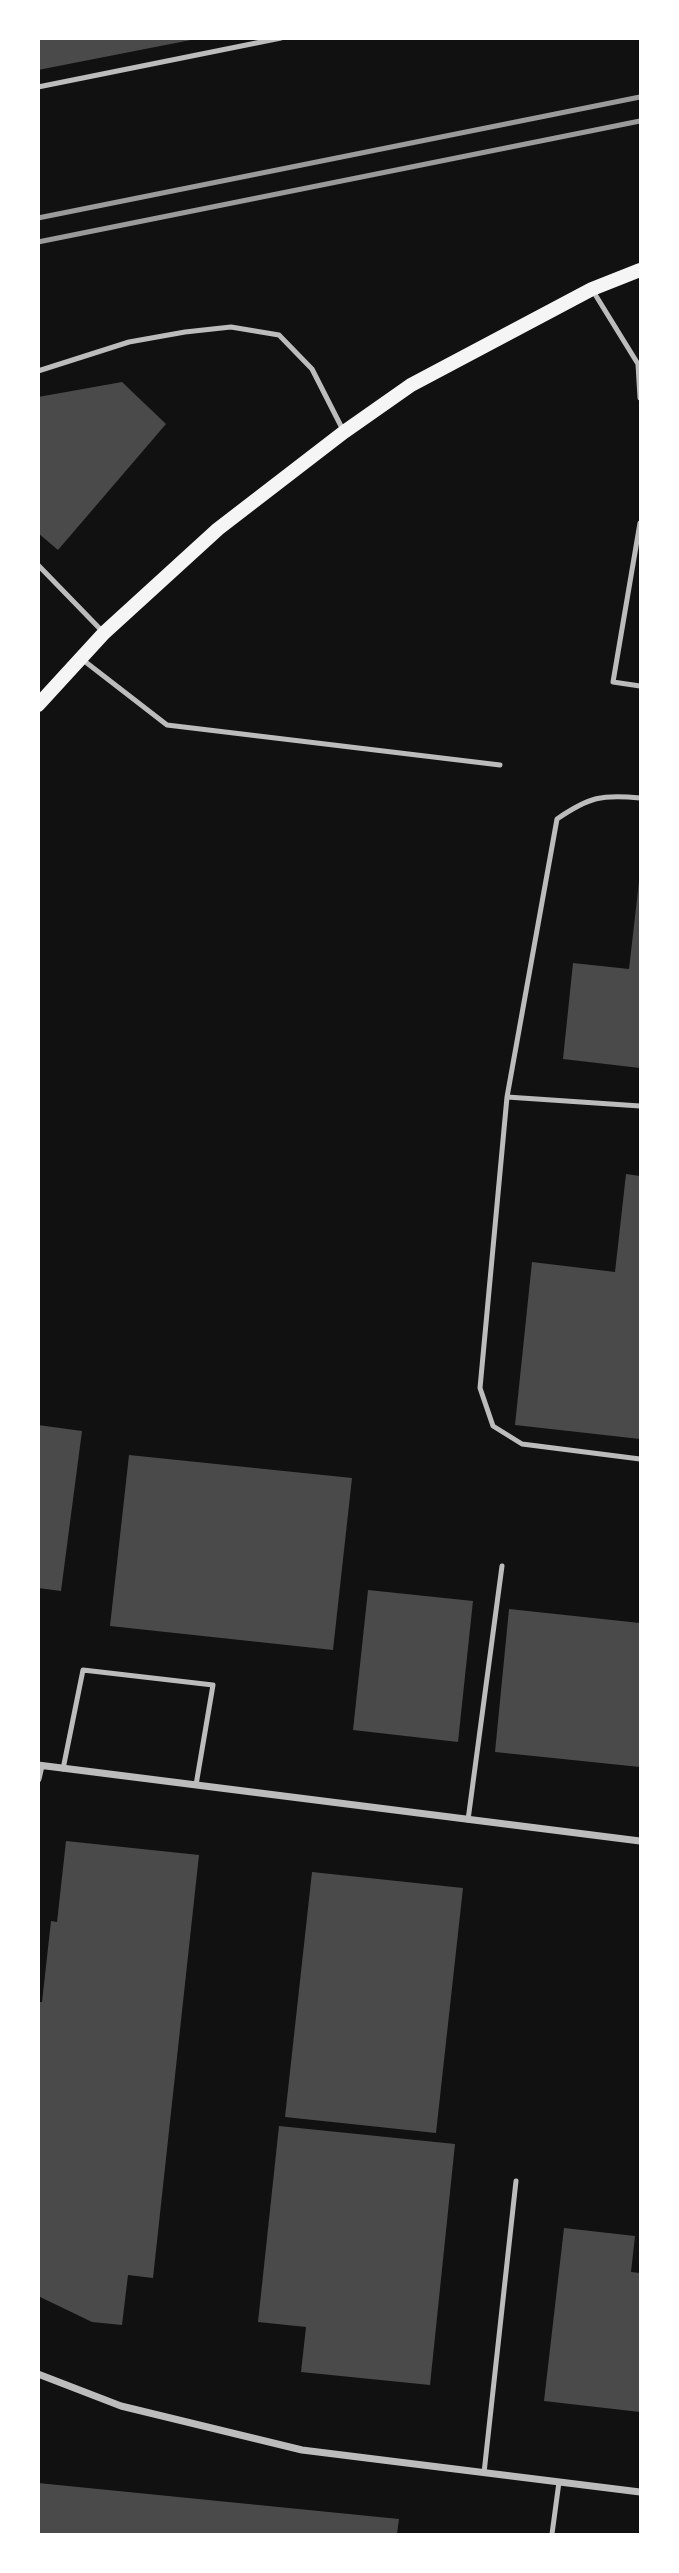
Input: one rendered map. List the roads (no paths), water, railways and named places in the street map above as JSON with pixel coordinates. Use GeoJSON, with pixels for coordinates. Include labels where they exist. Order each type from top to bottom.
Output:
{"type":"FeatureCollection","features":[{"type":"Feature","properties":{"kind":"main road"},"geometry":{"type":"LineString","coordinates":[[38,705],[104,633],[218,529],[344,432],[411,385],[592,289],[640,270]]}},
{"type":"Feature","properties":{"kind":"street"},"geometry":{"type":"LineString","coordinates":[[38,1779],[40,1766],[640,1841]]}},
{"type":"Feature","properties":{"kind":"street"},"geometry":{"type":"LineString","coordinates":[[38,2374],[121,2406],[302,2450],[640,2492]]}},
{"type":"Feature","properties":{"kind":"lane"},"geometry":{"type":"LineString","coordinates":[[38,87],[281,38]]}},
{"type":"Feature","properties":{"kind":"lane"},"geometry":{"type":"LineString","coordinates":[[592,289],[638,364],[640,398]]}},
{"type":"Feature","properties":{"kind":"lane"},"geometry":{"type":"LineString","coordinates":[[38,371],[129,342],[185,332],[231,327],[279,335],[312,369],[344,432]]}},
{"type":"Feature","properties":{"kind":"lane"},"geometry":{"type":"LineString","coordinates":[[640,523],[613,682],[640,686]]}},
{"type":"Feature","properties":{"kind":"lane"},"geometry":{"type":"LineString","coordinates":[[38,565],[104,633]]}},
{"type":"Feature","properties":{"kind":"lane"},"geometry":{"type":"LineString","coordinates":[[81,659],[167,725],[500,765]]}},
{"type":"Feature","properties":{"kind":"lane"},"geometry":{"type":"LineString","coordinates":[[640,798],[610,795],[580,803],[556,819],[507,1097],[480,1388],[492,1426],[522,1444],[640,1459]]}},
{"type":"Feature","properties":{"kind":"lane"},"geometry":{"type":"LineString","coordinates":[[507,1097],[640,1106]]}},
{"type":"Feature","properties":{"kind":"lane"},"geometry":{"type":"LineString","coordinates":[[468,1820],[502,1566]]}},
{"type":"Feature","properties":{"kind":"lane"},"geometry":{"type":"LineString","coordinates":[[63,1769],[83,1670],[213,1685],[196,1785]]}},
{"type":"Feature","properties":{"kind":"lane"},"geometry":{"type":"LineString","coordinates":[[484,2473],[516,2181]]}},
{"type":"Feature","properties":{"kind":"lane"},"geometry":{"type":"LineString","coordinates":[[552,2535],[559,2482]]}},
{"type":"Feature","properties":{"kind":"railway"},"geometry":{"type":"LineString","coordinates":[[38,218],[640,97]]}},
{"type":"Feature","properties":{"kind":"railway"},"geometry":{"type":"LineString","coordinates":[[38,242],[640,121]]}}]}
